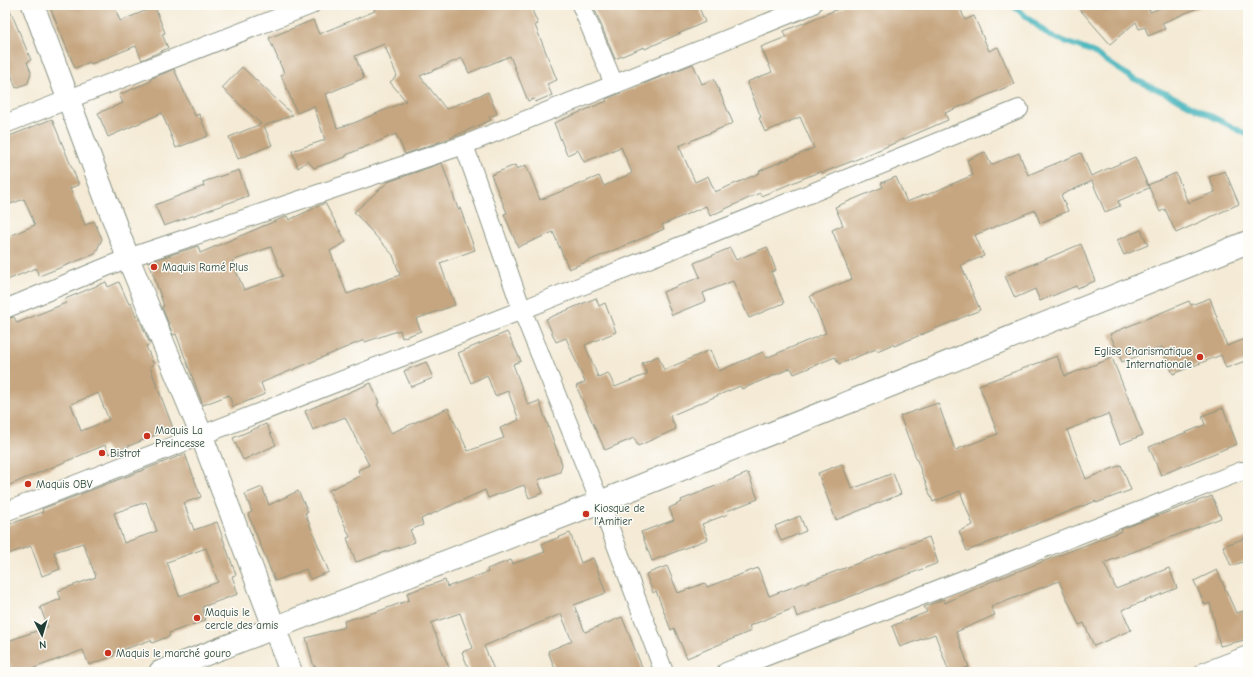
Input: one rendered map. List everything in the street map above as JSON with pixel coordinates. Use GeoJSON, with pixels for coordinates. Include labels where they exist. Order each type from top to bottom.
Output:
{"type":"FeatureCollection","features":[{"type":"Feature","properties":{"kind":"street"},"geometry":{"type":"LineString","coordinates":[[33,5],[128,258],[201,434],[291,672]]}},
{"type":"Feature","properties":{"kind":"street"},"geometry":{"type":"LineString","coordinates":[[5,124],[68,98],[311,5]]}},
{"type":"Feature","properties":{"kind":"street"},"geometry":{"type":"LineString","coordinates":[[581,5],[614,84]]}},
{"type":"Feature","properties":{"kind":"street"},"geometry":{"type":"LineString","coordinates":[[5,309],[128,258],[464,145],[812,5]]}},
{"type":"Feature","properties":{"kind":"street"},"geometry":{"type":"LineString","coordinates":[[5,512],[201,434],[522,310],[1019,109]]}},
{"type":"Feature","properties":{"kind":"street"},"geometry":{"type":"LineString","coordinates":[[464,145],[522,310],[600,502],[664,672]]}},
{"type":"Feature","properties":{"kind":"street"},"geometry":{"type":"LineString","coordinates":[[160,672],[600,502],[1248,242]]}},
{"type":"Feature","properties":{"kind":"street"},"geometry":{"type":"LineString","coordinates":[[726,672],[1242,471],[1248,472]]}},
{"type":"Feature","properties":{"kind":"street"},"geometry":{"type":"LineString","coordinates":[[1204,672],[1248,655]]}},
{"type":"Feature","properties":{"kind":"building"},"geometry":{"type":"Polygon","coordinates":[[[5,5],[8,5],[31,60],[27,62],[31,72],[28,83],[16,88],[5,58],[5,5]]]}},
{"type":"Feature","properties":{"kind":"building"},"geometry":{"type":"Polygon","coordinates":[[[49,5],[114,5],[120,21],[155,7],[165,33],[162,34],[168,48],[142,60],[136,46],[91,64],[90,62],[75,68],[49,5]]]}},
{"type":"Feature","properties":{"kind":"building"},"geometry":{"type":"Polygon","coordinates":[[[372,5],[530,5],[538,24],[535,25],[557,80],[547,84],[552,95],[535,102],[534,99],[528,101],[510,56],[469,73],[462,58],[420,76],[446,109],[488,92],[497,114],[489,117],[491,120],[448,139],[405,154],[396,134],[346,155],[346,157],[314,168],[308,161],[298,168],[292,151],[325,140],[314,106],[297,113],[281,75],[284,73],[269,38],[313,20],[319,34],[375,11],[372,5]],[[384,44],[355,56],[364,78],[326,94],[337,128],[354,123],[406,101],[390,82],[397,76],[384,44]]]}},
{"type":"Feature","properties":{"kind":"building"},"geometry":{"type":"Polygon","coordinates":[[[593,5],[698,5],[705,22],[645,49],[644,47],[615,59],[593,5]]]}},
{"type":"Feature","properties":{"kind":"building"},"geometry":{"type":"Polygon","coordinates":[[[848,5],[959,5],[965,20],[974,16],[989,51],[998,47],[1014,84],[945,113],[948,120],[860,158],[822,173],[821,171],[761,196],[760,193],[710,216],[706,206],[662,225],[664,229],[569,269],[553,232],[518,247],[504,214],[507,213],[491,175],[515,165],[517,169],[526,165],[540,200],[599,176],[604,186],[632,173],[621,147],[584,162],[578,150],[567,155],[554,123],[607,101],[606,99],[693,64],[702,84],[714,79],[733,123],[679,146],[695,182],[708,176],[715,192],[760,173],[759,171],[814,148],[800,117],[765,132],[759,118],[761,117],[747,82],[772,72],[761,47],[786,37],[784,31],[848,5]]]}},
{"type":"Feature","properties":{"kind":"building"},"geometry":{"type":"Polygon","coordinates":[[[1076,5],[1115,5],[1119,9],[1128,5],[1155,5],[1149,10],[1150,12],[1168,5],[1205,5],[1162,23],[1165,29],[1148,36],[1145,27],[1139,29],[1136,22],[1110,44],[1076,5]]]}},
{"type":"Feature","properties":{"kind":"building"},"geometry":{"type":"Polygon","coordinates":[[[242,67],[293,115],[264,126],[272,145],[238,159],[229,137],[261,124],[222,88],[242,67]]]}},
{"type":"Feature","properties":{"kind":"building"},"geometry":{"type":"Polygon","coordinates":[[[174,69],[195,116],[199,114],[208,136],[176,148],[162,113],[108,137],[98,113],[123,103],[119,95],[151,81],[150,79],[174,69]]]}},
{"type":"Feature","properties":{"kind":"building"},"geometry":{"type":"Polygon","coordinates":[[[52,119],[79,185],[70,188],[85,225],[94,221],[102,239],[95,254],[39,276],[36,268],[5,281],[5,238],[35,225],[24,199],[5,206],[5,138],[52,119]]]}},
{"type":"Feature","properties":{"kind":"building"},"geometry":{"type":"Polygon","coordinates":[[[985,152],[991,165],[1019,153],[1028,175],[1081,153],[1091,176],[1135,157],[1149,188],[1118,201],[1120,206],[1105,212],[1092,181],[1061,195],[1068,211],[1040,223],[1035,210],[975,235],[984,256],[961,265],[980,310],[894,346],[893,344],[877,351],[876,349],[839,364],[835,357],[794,374],[791,368],[742,389],[740,386],[670,416],[676,429],[638,446],[634,438],[605,450],[576,386],[585,382],[566,338],[556,342],[546,319],[596,298],[599,306],[605,303],[616,332],[585,345],[598,377],[608,373],[615,387],[647,374],[642,363],[658,356],[664,370],[710,350],[719,371],[763,352],[766,358],[826,333],[810,296],[852,279],[832,230],[843,225],[835,207],[883,187],[881,183],[896,177],[907,202],[926,194],[927,195],[973,175],[967,160],[985,152]]]}},
{"type":"Feature","properties":{"kind":"building"},"geometry":{"type":"Polygon","coordinates":[[[442,163],[458,209],[460,208],[475,250],[440,263],[455,305],[416,319],[421,331],[402,338],[400,330],[365,342],[364,340],[261,383],[265,394],[233,407],[229,395],[203,405],[176,334],[173,335],[162,307],[164,306],[149,262],[198,246],[200,253],[287,216],[289,220],[325,203],[346,242],[330,251],[347,294],[400,275],[393,255],[354,212],[388,182],[442,163]],[[271,247],[232,261],[244,290],[283,276],[271,247]]]}},
{"type":"Feature","properties":{"kind":"building"},"geometry":{"type":"Polygon","coordinates":[[[239,170],[248,196],[164,226],[155,205],[204,186],[203,182],[239,170]]]}},
{"type":"Feature","properties":{"kind":"building"},"geometry":{"type":"Polygon","coordinates":[[[1225,171],[1239,204],[1176,233],[1165,209],[1160,212],[1148,185],[1176,173],[1188,203],[1215,192],[1209,177],[1225,171]]]}},
{"type":"Feature","properties":{"kind":"building"},"geometry":{"type":"Polygon","coordinates":[[[1141,230],[1148,245],[1124,255],[1117,240],[1141,230]]]}},
{"type":"Feature","properties":{"kind":"building"},"geometry":{"type":"Polygon","coordinates":[[[1081,244],[1095,281],[1077,288],[1076,286],[1040,301],[1035,289],[1015,298],[1005,276],[1081,244]]]}},
{"type":"Feature","properties":{"kind":"building"},"geometry":{"type":"Polygon","coordinates":[[[767,247],[776,270],[771,272],[784,303],[749,318],[733,281],[703,293],[706,301],[672,315],[663,292],[700,277],[694,263],[730,248],[736,260],[767,247]]]}},
{"type":"Feature","properties":{"kind":"building"},"geometry":{"type":"Polygon","coordinates":[[[106,282],[108,287],[119,282],[129,304],[131,303],[136,317],[138,316],[150,344],[146,346],[154,365],[150,366],[173,428],[109,454],[105,445],[5,487],[5,319],[14,317],[17,323],[66,303],[65,299],[106,282]],[[98,393],[71,404],[81,431],[109,420],[98,393]]]}},
{"type":"Feature","properties":{"kind":"building"},"geometry":{"type":"Polygon","coordinates":[[[1210,298],[1227,346],[1248,338],[1248,360],[1226,368],[1221,355],[1173,374],[1162,347],[1122,362],[1110,334],[1189,301],[1191,305],[1210,298]]]}},
{"type":"Feature","properties":{"kind":"building"},"geometry":{"type":"Polygon","coordinates":[[[507,332],[521,361],[513,364],[528,405],[539,401],[562,464],[560,472],[538,480],[543,493],[529,498],[524,485],[488,498],[485,490],[421,519],[423,525],[410,530],[415,542],[356,562],[347,538],[350,537],[329,490],[360,476],[358,470],[369,465],[345,417],[313,430],[305,411],[371,383],[379,403],[377,404],[391,433],[448,408],[468,451],[504,438],[500,428],[519,420],[508,391],[495,396],[487,375],[471,383],[458,353],[507,332]]]}},
{"type":"Feature","properties":{"kind":"building"},"geometry":{"type":"Polygon","coordinates":[[[1057,356],[1065,376],[1112,358],[1143,435],[1120,444],[1108,414],[1067,430],[1086,479],[1121,465],[1131,490],[1096,503],[1096,501],[967,551],[959,531],[973,525],[960,491],[933,502],[900,416],[938,403],[955,450],[998,434],[979,385],[1057,356]]]}},
{"type":"Feature","properties":{"kind":"building"},"geometry":{"type":"Polygon","coordinates":[[[426,362],[433,378],[411,387],[404,371],[426,362]]]}},
{"type":"Feature","properties":{"kind":"building"},"geometry":{"type":"Polygon","coordinates":[[[1223,408],[1237,444],[1161,475],[1149,447],[1205,425],[1202,416],[1223,408]]]}},
{"type":"Feature","properties":{"kind":"building"},"geometry":{"type":"Polygon","coordinates":[[[266,424],[276,445],[243,460],[233,438],[266,424]]]}},
{"type":"Feature","properties":{"kind":"building"},"geometry":{"type":"Polygon","coordinates":[[[185,454],[201,497],[184,503],[194,530],[217,522],[236,575],[232,576],[238,594],[202,607],[206,620],[169,633],[170,636],[152,643],[151,640],[113,653],[114,656],[89,665],[83,650],[34,668],[35,672],[13,672],[5,651],[5,642],[48,627],[40,607],[61,599],[58,591],[96,577],[83,543],[54,552],[60,569],[42,576],[31,546],[5,555],[5,526],[43,512],[42,509],[185,454]],[[146,502],[114,513],[124,543],[157,531],[146,502]],[[206,548],[167,562],[179,596],[218,582],[206,548]]]}},
{"type":"Feature","properties":{"kind":"building"},"geometry":{"type":"Polygon","coordinates":[[[842,464],[852,489],[893,473],[901,494],[836,520],[818,473],[842,464]]]}},
{"type":"Feature","properties":{"kind":"building"},"geometry":{"type":"Polygon","coordinates":[[[748,473],[758,499],[727,511],[728,514],[702,524],[708,539],[652,561],[641,532],[674,520],[669,508],[682,502],[681,500],[748,473]]]}},
{"type":"Feature","properties":{"kind":"building"},"geometry":{"type":"Polygon","coordinates":[[[262,487],[269,505],[298,491],[308,512],[305,513],[329,572],[310,579],[306,569],[275,581],[248,514],[252,512],[245,494],[262,487]]]}},
{"type":"Feature","properties":{"kind":"building"},"geometry":{"type":"Polygon","coordinates":[[[1212,496],[1221,518],[1104,563],[1116,589],[1169,568],[1177,588],[1122,610],[1131,630],[1094,646],[1084,623],[1079,625],[1059,581],[991,607],[995,615],[956,632],[969,667],[954,672],[949,672],[935,634],[900,647],[892,626],[927,612],[924,607],[944,599],[945,603],[990,582],[1122,531],[1121,529],[1212,496]]]}},
{"type":"Feature","properties":{"kind":"building"},"geometry":{"type":"Polygon","coordinates":[[[800,516],[806,531],[781,541],[775,526],[800,516]]]}},
{"type":"Feature","properties":{"kind":"building"},"geometry":{"type":"Polygon","coordinates":[[[570,533],[581,563],[593,558],[606,593],[574,605],[585,632],[622,617],[644,672],[556,672],[548,651],[572,641],[561,614],[484,646],[495,672],[470,672],[462,652],[473,648],[460,613],[431,623],[449,668],[438,672],[317,672],[316,666],[314,667],[306,638],[345,627],[344,621],[379,611],[409,600],[407,593],[445,580],[447,587],[488,572],[487,569],[511,560],[513,564],[545,552],[542,544],[570,533]]]}},
{"type":"Feature","properties":{"kind":"building"},"geometry":{"type":"Polygon","coordinates":[[[929,537],[938,563],[797,617],[794,608],[749,626],[751,631],[687,658],[674,628],[671,630],[656,591],[653,593],[646,574],[667,566],[678,593],[705,583],[707,587],[758,568],[769,596],[929,537]]]}},
{"type":"Feature","properties":{"kind":"building"},"geometry":{"type":"Polygon","coordinates":[[[1248,537],[1248,560],[1231,566],[1223,546],[1248,537]]]}},
{"type":"Feature","properties":{"kind":"building"},"geometry":{"type":"Polygon","coordinates":[[[1217,570],[1236,613],[1248,610],[1248,639],[1220,646],[1210,603],[1205,605],[1194,581],[1217,570]]]}},
{"type":"Feature","properties":{"kind":"waterway"},"geometry":{"type":"LineString","coordinates":[[1012,5],[1050,36],[1093,52],[1132,78],[1178,99],[1248,135]]}},
{"type":"Feature","properties":{"kind":"place","name":"Maquis Ramé Plus"},"geometry":{"type":"Point","coordinates":[154,267]}},
{"type":"Feature","properties":{"kind":"place","name":"Eglise Charismatique Internationale"},"geometry":{"type":"Point","coordinates":[1200,357]}},
{"type":"Feature","properties":{"kind":"place","name":"Maquis La Preincesse"},"geometry":{"type":"Point","coordinates":[147,436]}},
{"type":"Feature","properties":{"kind":"place","name":"Bistrot"},"geometry":{"type":"Point","coordinates":[102,453]}},
{"type":"Feature","properties":{"kind":"place","name":"Maquis OBV"},"geometry":{"type":"Point","coordinates":[28,484]}},
{"type":"Feature","properties":{"kind":"place","name":"Kiosque de l'Amitier"},"geometry":{"type":"Point","coordinates":[586,514]}},
{"type":"Feature","properties":{"kind":"place","name":"Maquis le cercle des amis"},"geometry":{"type":"Point","coordinates":[197,618]}},
{"type":"Feature","properties":{"kind":"place","name":"Maquis le marché gouro"},"geometry":{"type":"Point","coordinates":[108,653]}}]}
